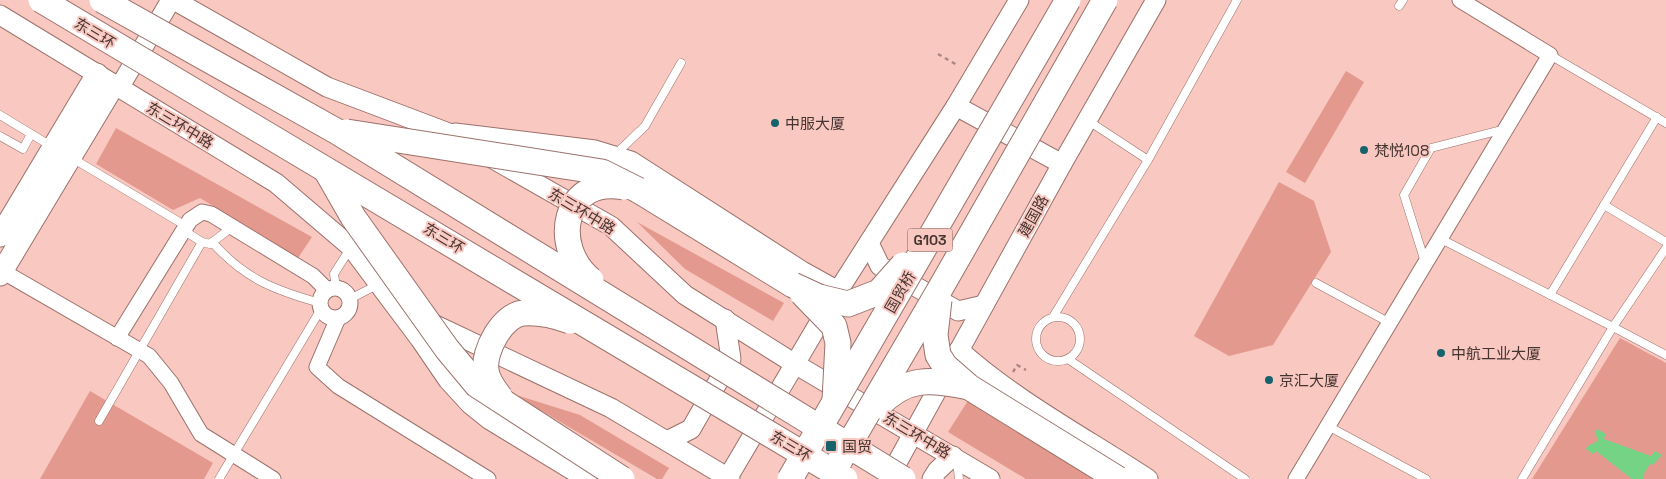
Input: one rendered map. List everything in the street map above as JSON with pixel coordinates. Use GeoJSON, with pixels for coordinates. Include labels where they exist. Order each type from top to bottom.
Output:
{"type":"FeatureCollection","features":[{"type":"Feature","properties":{"kind":"highway","name":"东三环"},"geometry":{"type":"LineString","coordinates":[[41,0],[608,336],[845,479]]}},
{"type":"Feature","properties":{"kind":"highway","name":"东三环"},"geometry":{"type":"LineString","coordinates":[[102,0],[336,131],[903,479]]}},
{"type":"Feature","properties":{"kind":"highway","name":"国贸桥"},"geometry":{"type":"LineString","coordinates":[[790,479],[1068,0]]}},
{"type":"Feature","properties":{"kind":"highway","name":"G103"},"geometry":{"type":"LineString","coordinates":[[829,479],[1105,0]]}},
{"type":"Feature","properties":{"kind":"highway"},"geometry":{"type":"LineString","coordinates":[[336,131],[602,172],[638,190],[793,285],[819,296],[848,304],[879,292],[936,228]]}},
{"type":"Feature","properties":{"kind":"highway"},"geometry":{"type":"LineString","coordinates":[[325,168],[353,218],[446,349],[477,385],[622,479]]}},
{"type":"Feature","properties":{"kind":"highway"},"geometry":{"type":"LineString","coordinates":[[624,307],[586,276],[575,262],[569,248],[566,230],[572,208],[578,198],[587,190],[599,185],[611,184],[638,190]]}},
{"type":"Feature","properties":{"kind":"highway"},"geometry":{"type":"LineString","coordinates":[[793,285],[834,326],[838,343],[834,406]]}},
{"type":"Feature","properties":{"kind":"highway"},"geometry":{"type":"LineString","coordinates":[[940,289],[935,321],[938,355],[945,366],[969,387],[1118,479]]}},
{"type":"Feature","properties":{"kind":"highway"},"geometry":{"type":"LineString","coordinates":[[504,404],[489,381],[486,359],[498,330],[510,318],[522,313],[544,314],[608,336]]}},
{"type":"Feature","properties":{"kind":"highway"},"geometry":{"type":"LineString","coordinates":[[862,422],[890,393],[907,384],[927,380],[969,387]]}},
{"type":"Feature","properties":{"kind":"main road"},"geometry":{"type":"LineString","coordinates":[[0,236],[62,152],[110,82]]}},
{"type":"Feature","properties":{"kind":"main road"},"geometry":{"type":"LineString","coordinates":[[1,273],[62,152]]}},
{"type":"Feature","properties":{"kind":"street"},"geometry":{"type":"LineString","coordinates":[[728,479],[838,292],[956,106],[1019,0]]}},
{"type":"Feature","properties":{"kind":"street","name":"建国路"},"geometry":{"type":"LineString","coordinates":[[888,479],[1062,164],[1156,0]]}},
{"type":"Feature","properties":{"kind":"street"},"geometry":{"type":"LineString","coordinates":[[1296,479],[1426,265],[1550,55],[1460,0]]}},
{"type":"Feature","properties":{"kind":"street"},"geometry":{"type":"LineString","coordinates":[[110,82],[182,2]]}},
{"type":"Feature","properties":{"kind":"street","name":"东三环中路"},"geometry":{"type":"LineString","coordinates":[[182,2],[327,87],[446,132],[611,226],[686,295],[795,364],[990,479]]}},
{"type":"Feature","properties":{"kind":"street","name":"东三环中路"},"geometry":{"type":"LineString","coordinates":[[0,15],[276,182],[351,247],[397,307],[612,408],[728,479]]}},
{"type":"Feature","properties":{"kind":"street"},"geometry":{"type":"LineString","coordinates":[[956,106],[1062,164]]}},
{"type":"Feature","properties":{"kind":"street"},"geometry":{"type":"LineString","coordinates":[[446,132],[596,150],[631,161],[802,271],[838,292]]}},
{"type":"Feature","properties":{"kind":"street"},"geometry":{"type":"LineString","coordinates":[[117,338],[190,220],[202,212],[211,214],[331,288],[345,290],[350,299],[350,309],[338,318],[317,366],[338,386],[488,479]]}},
{"type":"Feature","properties":{"kind":"street"},"geometry":{"type":"LineString","coordinates":[[869,243],[880,266],[958,311],[984,305]]}},
{"type":"Feature","properties":{"kind":"street"},"geometry":{"type":"LineString","coordinates":[[1,273],[149,356],[171,383],[201,434],[273,479]]}},
{"type":"Feature","properties":{"kind":"street"},"geometry":{"type":"LineString","coordinates":[[331,288],[320,298],[320,306],[328,316],[338,318]]}},
{"type":"Feature","properties":{"kind":"street"},"geometry":{"type":"LineString","coordinates":[[397,307],[448,380],[470,404],[490,420],[587,479]]}},
{"type":"Feature","properties":{"kind":"street"},"geometry":{"type":"LineString","coordinates":[[667,441],[691,429],[730,359],[725,319]]}},
{"type":"Feature","properties":{"kind":"street"},"geometry":{"type":"LineString","coordinates":[[959,350],[985,373],[1050,418],[1148,479]]}},
{"type":"Feature","properties":{"kind":"street"},"geometry":{"type":"LineString","coordinates":[[932,479],[936,471],[955,458]]}},
{"type":"Feature","properties":{"kind":"lane"},"geometry":{"type":"LineString","coordinates":[[1053,317],[1068,319],[1079,332],[1078,349],[1068,359],[1054,361],[1040,353],[1035,338],[1040,325],[1053,317],[1148,160],[1237,0]]}},
{"type":"Feature","properties":{"kind":"lane"},"geometry":{"type":"LineString","coordinates":[[1550,55],[1666,122]]}},
{"type":"Feature","properties":{"kind":"lane"},"geometry":{"type":"LineString","coordinates":[[617,157],[621,149],[645,126],[681,64]]}},
{"type":"Feature","properties":{"kind":"lane"},"geometry":{"type":"LineString","coordinates":[[0,115],[185,228],[202,242],[212,242],[232,227]]}},
{"type":"Feature","properties":{"kind":"lane"},"geometry":{"type":"LineString","coordinates":[[1550,295],[1657,117]]}},
{"type":"Feature","properties":{"kind":"lane"},"geometry":{"type":"LineString","coordinates":[[1087,120],[1148,160]]}},
{"type":"Feature","properties":{"kind":"lane"},"geometry":{"type":"LineString","coordinates":[[1426,265],[1404,196],[1431,148],[1507,128]]}},
{"type":"Feature","properties":{"kind":"lane"},"geometry":{"type":"LineString","coordinates":[[0,136],[23,149],[31,134]]}},
{"type":"Feature","properties":{"kind":"lane"},"geometry":{"type":"LineString","coordinates":[[1604,205],[1666,242]]}},
{"type":"Feature","properties":{"kind":"lane"},"geometry":{"type":"LineString","coordinates":[[1441,239],[1666,355]]}},
{"type":"Feature","properties":{"kind":"lane"},"geometry":{"type":"LineString","coordinates":[[99,421],[202,242]]}},
{"type":"Feature","properties":{"kind":"lane"},"geometry":{"type":"LineString","coordinates":[[212,242],[243,272],[260,283],[320,306],[219,479]]}},
{"type":"Feature","properties":{"kind":"lane"},"geometry":{"type":"LineString","coordinates":[[331,288],[334,274],[351,247]]}},
{"type":"Feature","properties":{"kind":"lane"},"geometry":{"type":"LineString","coordinates":[[1522,479],[1614,327],[1666,248]]}},
{"type":"Feature","properties":{"kind":"lane"},"geometry":{"type":"LineString","coordinates":[[1316,283],[1390,323]]}},
{"type":"Feature","properties":{"kind":"lane"},"geometry":{"type":"LineString","coordinates":[[350,299],[379,284]]}},
{"type":"Feature","properties":{"kind":"lane"},"geometry":{"type":"LineString","coordinates":[[1068,359],[1245,479]]}},
{"type":"Feature","properties":{"kind":"lane"},"geometry":{"type":"LineString","coordinates":[[1328,426],[1426,479]]}},
{"type":"Feature","properties":{"kind":"lane"},"geometry":{"type":"LineString","coordinates":[[955,458],[960,479]]}},
{"type":"Feature","properties":{"kind":"path"},"geometry":{"type":"LineString","coordinates":[[938,54],[957,65]]}},
{"type":"Feature","properties":{"kind":"path"},"geometry":{"type":"LineString","coordinates":[[1010,376],[1017,365],[1026,370]]}},
{"type":"Feature","properties":{"kind":"shaded area"},"geometry":{"type":"Polygon","coordinates":[[[1346,71],[1364,82],[1305,183],[1286,172],[1346,71]]]}},
{"type":"Feature","properties":{"kind":"shaded area"},"geometry":{"type":"Polygon","coordinates":[[[116,128],[312,237],[298,258],[200,198],[173,210],[96,164],[116,128]]]}},
{"type":"Feature","properties":{"kind":"shaded area"},"geometry":{"type":"Polygon","coordinates":[[[1279,182],[1314,201],[1331,252],[1273,345],[1229,356],[1194,336],[1279,182]]]}},
{"type":"Feature","properties":{"kind":"shaded area"},"geometry":{"type":"Polygon","coordinates":[[[637,222],[784,303],[773,321],[685,269],[637,222]]]}},
{"type":"Feature","properties":{"kind":"shaded area"},"geometry":{"type":"Polygon","coordinates":[[[1620,338],[1666,363],[1666,479],[1532,479],[1620,338]]]}},
{"type":"Feature","properties":{"kind":"shaded area"},"geometry":{"type":"Polygon","coordinates":[[[90,391],[213,463],[204,479],[40,479],[90,391]]]}},
{"type":"Feature","properties":{"kind":"shaded area"},"geometry":{"type":"Polygon","coordinates":[[[513,394],[580,415],[669,468],[662,479],[657,479],[513,394]]]}},
{"type":"Feature","properties":{"kind":"shaded area"},"geometry":{"type":"Polygon","coordinates":[[[969,399],[1098,479],[1026,479],[948,432],[969,399]]]}},
{"type":"Feature","properties":{"kind":"shaded area"},"geometry":{"type":"Polygon","coordinates":[[[1597,429],[1606,434],[1604,439],[1651,456],[1655,451],[1662,455],[1653,465],[1650,464],[1644,474],[1644,479],[1632,479],[1596,451],[1593,454],[1586,449],[1598,441],[1595,432],[1597,429]]]}},
{"type":"Feature","properties":{"kind":"place","name":"中服大厦"},"geometry":{"type":"Point","coordinates":[775,123]}},
{"type":"Feature","properties":{"kind":"place","name":"梵悦108"},"geometry":{"type":"Point","coordinates":[1364,150]}},
{"type":"Feature","properties":{"kind":"place","name":"中航工业大厦"},"geometry":{"type":"Point","coordinates":[1441,353]}},
{"type":"Feature","properties":{"kind":"place","name":"京汇大厦"},"geometry":{"type":"Point","coordinates":[1269,380]}},
{"type":"Feature","properties":{"kind":"place","name":"国贸"},"geometry":{"type":"Point","coordinates":[831,446]}}]}
